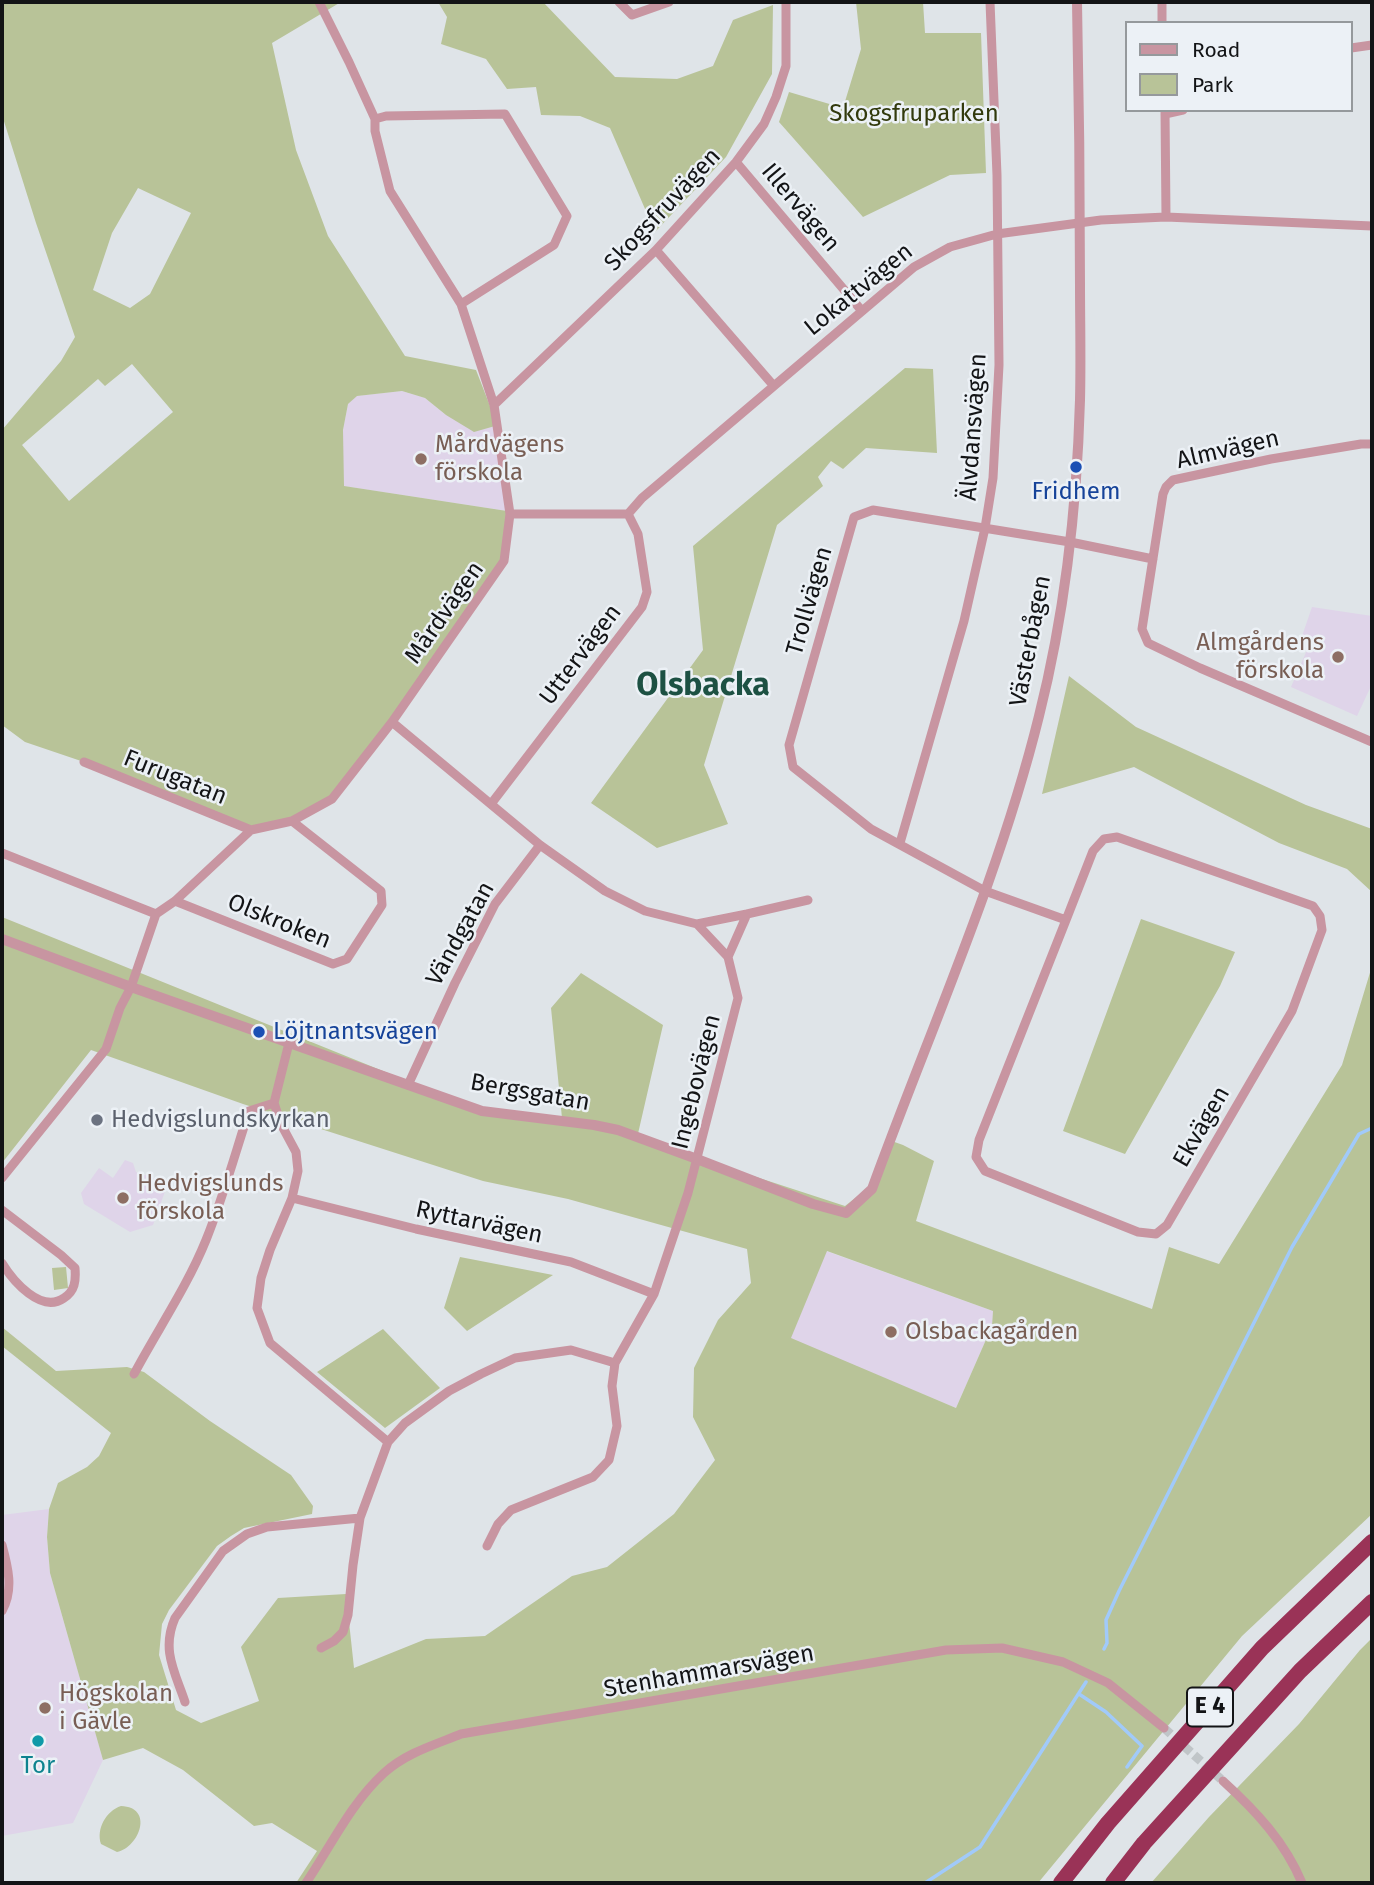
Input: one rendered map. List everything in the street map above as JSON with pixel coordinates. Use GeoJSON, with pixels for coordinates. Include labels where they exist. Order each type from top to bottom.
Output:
{"type":"FeatureCollection","features":[{"type":"Feature","properties":{"kind":"highway","name":"E 4"},"geometry":{"type":"LineString","coordinates":[[1060,1883],[1108,1823],[1262,1648],[1372,1542]]}},
{"type":"Feature","properties":{"kind":"highway","name":"E 4"},"geometry":{"type":"LineString","coordinates":[[1113,1883],[1144,1843],[1300,1671],[1372,1602]]}},
{"type":"Feature","properties":{"kind":"street","name":"Mårdvägen"},"geometry":{"type":"LineString","coordinates":[[251,830],[292,821],[332,799],[392,722],[504,561],[510,513],[494,405],[461,303],[390,191],[375,119],[319,2]]}},
{"type":"Feature","properties":{"kind":"street"},"geometry":{"type":"LineString","coordinates":[[618,2],[632,15],[669,2]]}},
{"type":"Feature","properties":{"kind":"street","name":"Skogsfruvägen"},"geometry":{"type":"LineString","coordinates":[[494,405],[656,250],[736,162],[764,124],[786,66],[786,2]]}},
{"type":"Feature","properties":{"kind":"street","name":"Älvdansvägen"},"geometry":{"type":"LineString","coordinates":[[900,843],[964,621],[993,478],[999,365],[997,175],[990,2]]}},
{"type":"Feature","properties":{"kind":"street","name":"Västerbågen"},"geometry":{"type":"LineString","coordinates":[[813,1204],[846,1213],[872,1189],[985,891],[1013,809],[1040,715],[1060,616],[1070,542],[1080,399],[1077,2]]}},
{"type":"Feature","properties":{"kind":"street"},"geometry":{"type":"LineString","coordinates":[[1162,2],[1162,21]]}},
{"type":"Feature","properties":{"kind":"street"},"geometry":{"type":"LineString","coordinates":[[1353,48],[1372,45]]}},
{"type":"Feature","properties":{"kind":"street"},"geometry":{"type":"LineString","coordinates":[[1165,112],[1166,217]]}},
{"type":"Feature","properties":{"kind":"street"},"geometry":{"type":"LineString","coordinates":[[375,119],[386,116],[506,114],[567,216],[554,245],[461,303]]}},
{"type":"Feature","properties":{"kind":"street","name":"Illervägen"},"geometry":{"type":"LineString","coordinates":[[736,162],[862,311]]}},
{"type":"Feature","properties":{"kind":"street","name":"Lokattvägen"},"geometry":{"type":"LineString","coordinates":[[628,514],[642,498],[914,267],[950,247],[997,234],[1080,222],[1166,217],[1372,226]]}},
{"type":"Feature","properties":{"kind":"street"},"geometry":{"type":"LineString","coordinates":[[656,250],[773,385]]}},
{"type":"Feature","properties":{"kind":"street","name":"Almvägen"},"geometry":{"type":"LineString","coordinates":[[1372,444],[1270,458],[1173,480],[1163,494],[1142,629],[1148,643],[1372,742]]}},
{"type":"Feature","properties":{"kind":"street","name":"Trollvägen"},"geometry":{"type":"LineString","coordinates":[[985,891],[871,829],[793,767],[789,745],[854,517],[873,510],[1070,542]]}},
{"type":"Feature","properties":{"kind":"street"},"geometry":{"type":"LineString","coordinates":[[510,513],[628,514]]}},
{"type":"Feature","properties":{"kind":"street","name":"Uttervägen"},"geometry":{"type":"LineString","coordinates":[[491,804],[642,607],[647,592],[638,534],[628,514]]}},
{"type":"Feature","properties":{"kind":"street"},"geometry":{"type":"LineString","coordinates":[[1070,542],[1153,559]]}},
{"type":"Feature","properties":{"kind":"street"},"geometry":{"type":"LineString","coordinates":[[392,722],[540,845],[605,891],[645,911],[697,924],[808,900]]}},
{"type":"Feature","properties":{"kind":"street","name":"Furugatan"},"geometry":{"type":"LineString","coordinates":[[84,762],[251,830]]}},
{"type":"Feature","properties":{"kind":"street","name":"Olskroken"},"geometry":{"type":"LineString","coordinates":[[175,901],[333,964],[347,959],[382,905],[381,891],[292,821]]}},
{"type":"Feature","properties":{"kind":"street"},"geometry":{"type":"LineString","coordinates":[[2,1178],[106,1049],[156,914],[175,901],[251,830]]}},
{"type":"Feature","properties":{"kind":"street","name":"Ekvägen"},"geometry":{"type":"LineString","coordinates":[[1117,837],[1312,906],[1320,916],[1322,930],[1292,1011],[1167,1225],[1156,1234],[1138,1232],[985,1171],[976,1157],[979,1140],[1066,920],[1093,851],[1104,839],[1117,837]]}},
{"type":"Feature","properties":{"kind":"street","name":"Vändgatan"},"geometry":{"type":"LineString","coordinates":[[408,1085],[495,904],[540,845]]}},
{"type":"Feature","properties":{"kind":"street"},"geometry":{"type":"LineString","coordinates":[[2,853],[156,914]]}},
{"type":"Feature","properties":{"kind":"street"},"geometry":{"type":"LineString","coordinates":[[985,891],[1066,920]]}},
{"type":"Feature","properties":{"kind":"street"},"geometry":{"type":"LineString","coordinates":[[728,957],[747,914]]}},
{"type":"Feature","properties":{"kind":"street","name":"Ingebovägen"},"geometry":{"type":"LineString","coordinates":[[486,1546],[498,1524],[511,1510],[593,1477],[610,1460],[617,1426],[612,1387],[615,1363],[654,1294],[688,1193],[738,998],[728,957],[697,924]]}},
{"type":"Feature","properties":{"kind":"street","name":"Bergsgatan"},"geometry":{"type":"LineString","coordinates":[[2,939],[482,1111],[618,1130],[813,1204]]}},
{"type":"Feature","properties":{"kind":"street"},"geometry":{"type":"LineString","coordinates":[[289,1043],[274,1102],[281,1124],[296,1152],[298,1171],[292,1198],[261,1278],[257,1308],[270,1343],[388,1442]]}},
{"type":"Feature","properties":{"kind":"street"},"geometry":{"type":"LineString","coordinates":[[134,1374],[154,1335],[179,1296],[206,1241],[249,1111],[274,1102]]}},
{"type":"Feature","properties":{"kind":"street","name":"Ryttarvägen"},"geometry":{"type":"LineString","coordinates":[[292,1198],[416,1229],[571,1262],[654,1294]]}},
{"type":"Feature","properties":{"kind":"street"},"geometry":{"type":"LineString","coordinates":[[2,1210],[75,1268],[76,1281],[70,1294],[58,1302],[45,1303],[28,1292],[2,1263]]}},
{"type":"Feature","properties":{"kind":"street"},"geometry":{"type":"LineString","coordinates":[[321,1648],[343,1632],[348,1615],[360,1518],[388,1442],[405,1423],[449,1391],[515,1358],[570,1350],[615,1363]]}},
{"type":"Feature","properties":{"kind":"street"},"geometry":{"type":"LineString","coordinates":[[185,1702],[168,1652],[171,1626],[223,1551],[247,1534],[267,1527],[360,1518]]}},
{"type":"Feature","properties":{"kind":"street"},"geometry":{"type":"LineString","coordinates":[[2,1545],[9,1582],[8,1601],[2,1611]]}},
{"type":"Feature","properties":{"kind":"street","name":"Stenhammarsvägen"},"geometry":{"type":"LineString","coordinates":[[306,1883],[352,1810],[384,1773],[416,1752],[461,1734],[946,1650],[1002,1648],[1063,1662],[1108,1683],[1164,1728]]}},
{"type":"Feature","properties":{"kind":"street"},"geometry":{"type":"LineString","coordinates":[[1223,1781],[1270,1829],[1302,1883]]}},
{"type":"Feature","properties":{"kind":"shaded area","name":"Mårdvägens förskola"},"geometry":{"type":"Polygon","coordinates":[[[402,391],[425,398],[446,415],[495,426],[507,511],[343,486],[343,430],[348,404],[356,396],[402,391]]]}},
{"type":"Feature","properties":{"kind":"shaded area","name":"Almgårdens förskola"},"geometry":{"type":"Polygon","coordinates":[[[1312,607],[1372,616],[1372,684],[1357,716],[1291,687],[1310,643],[1301,639],[1312,607]]]}},
{"type":"Feature","properties":{"kind":"shaded area","name":"Hedvigslunds förskola"},"geometry":{"type":"Polygon","coordinates":[[[125,1160],[133,1163],[136,1172],[168,1183],[153,1225],[130,1232],[84,1204],[81,1193],[99,1168],[113,1178],[125,1160]]]}},
{"type":"Feature","properties":{"kind":"shaded area","name":"Olsbackagården"},"geometry":{"type":"Polygon","coordinates":[[[826,1251],[993,1311],[992,1326],[956,1408],[790,1339],[826,1251]]]}},
{"type":"Feature","properties":{"kind":"shaded area","name":"Högskolan i Gävle"},"geometry":{"type":"Polygon","coordinates":[[[49,1509],[47,1537],[50,1573],[103,1760],[73,1823],[2,1836],[2,1515],[49,1509]]]}},
{"type":"Feature","properties":{"kind":"green space"},"geometry":{"type":"Polygon","coordinates":[[[2,2],[341,2],[272,43],[296,150],[328,236],[405,356],[476,370],[495,426],[474,432],[425,398],[402,391],[357,396],[348,404],[343,430],[344,486],[507,511],[504,561],[332,799],[312,811],[251,830],[84,762],[25,742],[2,725],[2,430],[61,361],[75,337],[2,115],[2,2]],[[138,188],[112,233],[93,290],[130,308],[150,294],[191,213],[138,188]],[[132,364],[105,386],[98,379],[22,445],[69,501],[173,412],[132,364]]]}},
{"type":"Feature","properties":{"kind":"green space"},"geometry":{"type":"Polygon","coordinates":[[[438,2],[543,2],[615,77],[677,79],[713,66],[733,20],[773,5],[772,74],[726,157],[655,232],[610,128],[580,116],[541,115],[536,87],[507,89],[486,59],[441,44],[447,17],[438,2]]]}},
{"type":"Feature","properties":{"kind":"green space","name":"Skogsfruparken"},"geometry":{"type":"Polygon","coordinates":[[[856,2],[923,2],[925,33],[981,33],[986,173],[950,175],[863,217],[779,122],[789,92],[843,108],[861,49],[856,2]]]}},
{"type":"Feature","properties":{"kind":"green space"},"geometry":{"type":"Polygon","coordinates":[[[905,368],[933,369],[937,453],[866,448],[843,469],[831,461],[818,477],[823,486],[777,525],[704,765],[728,824],[657,848],[591,803],[703,650],[693,546],[905,368]]]}},
{"type":"Feature","properties":{"kind":"green space"},"geometry":{"type":"Polygon","coordinates":[[[1069,676],[1136,727],[1306,805],[1372,829],[1372,892],[1347,869],[1279,843],[1134,767],[1042,794],[1069,676]]]}},
{"type":"Feature","properties":{"kind":"green space"},"geometry":{"type":"Polygon","coordinates":[[[2,917],[482,1111],[562,1118],[551,1008],[581,973],[663,1025],[637,1138],[845,1206],[868,1188],[886,1139],[934,1161],[916,1221],[1152,1309],[1169,1247],[1219,1264],[1342,1065],[1372,966],[1372,1514],[1242,1636],[1038,1883],[296,1883],[317,1851],[272,1823],[254,1826],[183,1770],[143,1748],[103,1760],[50,1573],[47,1537],[49,1509],[58,1483],[87,1467],[99,1456],[111,1433],[2,1346],[2,1327],[56,1371],[127,1367],[144,1372],[210,1421],[291,1475],[313,1506],[312,1514],[244,1528],[217,1546],[169,1610],[162,1624],[159,1655],[176,1710],[201,1723],[259,1701],[241,1647],[278,1598],[346,1594],[354,1668],[426,1639],[485,1636],[572,1576],[607,1567],[674,1514],[715,1460],[693,1417],[694,1368],[718,1320],[751,1283],[747,1249],[568,1199],[483,1181],[243,1104],[91,1050],[2,1163],[2,917]],[[827,1251],[791,1338],[956,1408],[992,1326],[993,1311],[827,1251]]]}},
{"type":"Feature","properties":{"kind":"green space"},"geometry":{"type":"Polygon","coordinates":[[[1141,919],[1235,952],[1220,986],[1125,1154],[1063,1131],[1141,919]]]}},
{"type":"Feature","properties":{"kind":"green space"},"geometry":{"type":"Polygon","coordinates":[[[460,1257],[553,1275],[467,1331],[444,1308],[460,1257]]]}},
{"type":"Feature","properties":{"kind":"green space"},"geometry":{"type":"Polygon","coordinates":[[[66,1267],[68,1288],[54,1290],[52,1268],[66,1267]]]}},
{"type":"Feature","properties":{"kind":"green space"},"geometry":{"type":"Polygon","coordinates":[[[383,1329],[440,1388],[385,1428],[317,1372],[383,1329]]]}},
{"type":"Feature","properties":{"kind":"green space"},"geometry":{"type":"Polygon","coordinates":[[[1372,1638],[1372,1883],[1151,1883],[1209,1817],[1299,1724],[1372,1638]]]}},
{"type":"Feature","properties":{"kind":"green space"},"geometry":{"type":"Polygon","coordinates":[[[121,1806],[138,1813],[140,1828],[132,1843],[117,1852],[101,1844],[100,1832],[107,1816],[121,1806]]]}},
{"type":"Feature","properties":{"kind":"waterway"},"geometry":{"type":"LineString","coordinates":[[1104,1649],[1107,1643],[1106,1620],[1119,1591],[1292,1247],[1359,1134],[1372,1128]]}},
{"type":"Feature","properties":{"kind":"waterway"},"geometry":{"type":"LineString","coordinates":[[925,1883],[980,1847],[1086,1682]]}},
{"type":"Feature","properties":{"kind":"waterway"},"geometry":{"type":"LineString","coordinates":[[1079,1694],[1106,1712],[1142,1746],[1127,1767]]}},
{"type":"Feature","properties":{"kind":"tunnel"},"geometry":{"type":"LineString","coordinates":[[1164,1728],[1223,1781]]}},
{"type":"Feature","properties":{"kind":"place","name":"Mårdvägens förskola"},"geometry":{"type":"Point","coordinates":[421,459]}},
{"type":"Feature","properties":{"kind":"place","name":"Fridhem"},"geometry":{"type":"Point","coordinates":[1076,467]}},
{"type":"Feature","properties":{"kind":"place","name":"Almgårdens förskola"},"geometry":{"type":"Point","coordinates":[1338,657]}},
{"type":"Feature","properties":{"kind":"place","name":"Löjtnantsvägen"},"geometry":{"type":"Point","coordinates":[259,1032]}},
{"type":"Feature","properties":{"kind":"place","name":"Hedvigslundskyrkan"},"geometry":{"type":"Point","coordinates":[97,1120]}},
{"type":"Feature","properties":{"kind":"place","name":"Hedvigslunds förskola"},"geometry":{"type":"Point","coordinates":[123,1198]}},
{"type":"Feature","properties":{"kind":"place","name":"Olsbackagården"},"geometry":{"type":"Point","coordinates":[891,1332]}},
{"type":"Feature","properties":{"kind":"place","name":"Högskolan i Gävle"},"geometry":{"type":"Point","coordinates":[45,1708]}},
{"type":"Feature","properties":{"kind":"place","name":"Tor"},"geometry":{"type":"Point","coordinates":[38,1741]}},
{"type":"Feature","properties":{"kind":"district","name":"Olsbacka"},"geometry":{"type":"Point","coordinates":[703,686]}}]}
